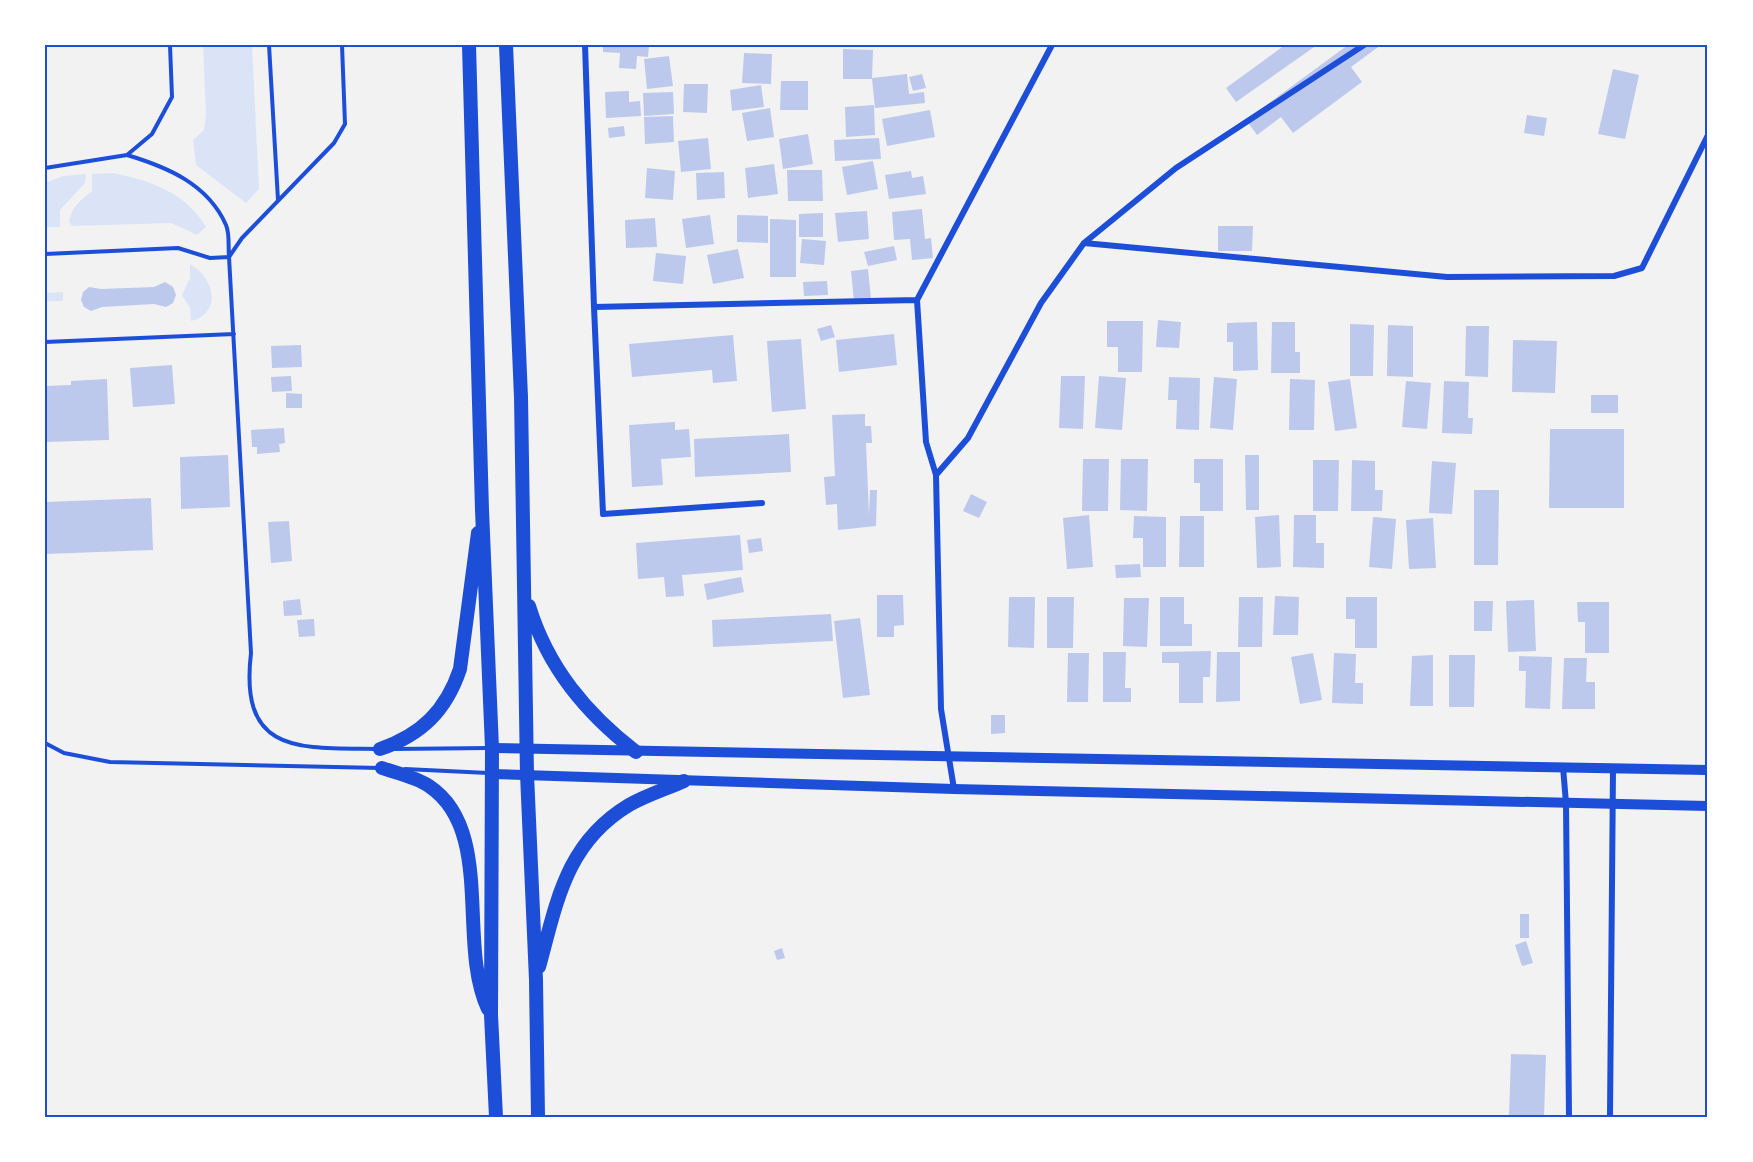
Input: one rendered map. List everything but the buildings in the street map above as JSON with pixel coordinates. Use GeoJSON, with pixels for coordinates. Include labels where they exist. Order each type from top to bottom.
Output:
{"type":"FeatureCollection","features":[{"type":"Feature","properties":{"kind":"highway"},"geometry":{"type":"LineString","coordinates":[[469,45],[482,510],[492,748],[491,1015],[496,1117]]}},
{"type":"Feature","properties":{"kind":"highway"},"geometry":{"type":"LineString","coordinates":[[506,45],[521,398],[526,774],[536,980],[538,1117]]}},
{"type":"Feature","properties":{"kind":"highway"},"geometry":{"type":"LineString","coordinates":[[380,749],[401,741],[428,724],[444,705],[455,685],[460,669],[482,510]]}},
{"type":"Feature","properties":{"kind":"highway"},"geometry":{"type":"LineString","coordinates":[[525,592],[534,624],[565,682],[586,708],[636,752]]}},
{"type":"Feature","properties":{"kind":"highway"},"geometry":{"type":"LineString","coordinates":[[382,768],[426,784],[445,801],[460,823],[467,850],[475,966],[484,1000],[491,1015]]}},
{"type":"Feature","properties":{"kind":"highway"},"geometry":{"type":"LineString","coordinates":[[536,980],[563,881],[583,845],[597,829],[630,804],[684,781]]}},
{"type":"Feature","properties":{"kind":"street"},"geometry":{"type":"LineString","coordinates":[[585,45],[603,514],[762,503]]}},
{"type":"Feature","properties":{"kind":"street"},"geometry":{"type":"LineString","coordinates":[[954,789],[940,709],[936,475],[926,442],[917,300],[1052,45]]}},
{"type":"Feature","properties":{"kind":"street"},"geometry":{"type":"LineString","coordinates":[[936,475],[968,438],[1041,303],[1084,243],[1176,168],[1364,45]]}},
{"type":"Feature","properties":{"kind":"street"},"geometry":{"type":"LineString","coordinates":[[1084,243],[1447,277],[1614,276],[1642,268],[1708,135]]}},
{"type":"Feature","properties":{"kind":"street"},"geometry":{"type":"LineString","coordinates":[[594,307],[917,300]]}},
{"type":"Feature","properties":{"kind":"street"},"geometry":{"type":"LineString","coordinates":[[492,748],[636,752],[948,754],[1708,770]]}},
{"type":"Feature","properties":{"kind":"street"},"geometry":{"type":"LineString","coordinates":[[1563,767],[1566,803],[1569,1117]]}},
{"type":"Feature","properties":{"kind":"street"},"geometry":{"type":"LineString","coordinates":[[1610,1117],[1613,768]]}},
{"type":"Feature","properties":{"kind":"street"},"geometry":{"type":"LineString","coordinates":[[492,774],[954,789],[1708,806]]}},
{"type":"Feature","properties":{"kind":"lane"},"geometry":{"type":"LineString","coordinates":[[127,156],[152,134],[172,97],[170,45]]}},
{"type":"Feature","properties":{"kind":"lane"},"geometry":{"type":"LineString","coordinates":[[269,45],[278,201]]}},
{"type":"Feature","properties":{"kind":"lane"},"geometry":{"type":"LineString","coordinates":[[229,257],[242,237],[333,143],[345,124],[342,45]]}},
{"type":"Feature","properties":{"kind":"lane"},"geometry":{"type":"LineString","coordinates":[[45,168],[127,156],[168,170],[189,181],[212,201],[227,227],[251,653],[248,679],[252,709],[269,734],[290,743],[325,748],[492,748]]}},
{"type":"Feature","properties":{"kind":"lane"},"geometry":{"type":"LineString","coordinates":[[45,254],[178,248],[210,258],[229,257]]}},
{"type":"Feature","properties":{"kind":"lane"},"geometry":{"type":"LineString","coordinates":[[45,342],[234,334]]}},
{"type":"Feature","properties":{"kind":"lane"},"geometry":{"type":"LineString","coordinates":[[45,743],[64,753],[110,762],[382,768],[492,774]]}},
{"type":"Feature","properties":{"kind":"shaded area"},"geometry":{"type":"Polygon","coordinates":[[[203,45],[252,45],[259,189],[246,203],[196,165],[193,140],[204,130],[206,115],[203,45]]]}},
{"type":"Feature","properties":{"kind":"shaded area"},"geometry":{"type":"Polygon","coordinates":[[[113,173],[166,190],[189,205],[206,227],[197,235],[171,223],[72,226],[69,222],[72,212],[77,204],[92,191],[92,174],[113,173]]]}},
{"type":"Feature","properties":{"kind":"shaded area"},"geometry":{"type":"Polygon","coordinates":[[[86,174],[85,183],[60,210],[60,227],[45,227],[45,183],[63,176],[86,174]]]}},
{"type":"Feature","properties":{"kind":"shaded area"},"geometry":{"type":"Polygon","coordinates":[[[190,264],[205,277],[212,294],[208,311],[191,321],[190,308],[182,295],[190,278],[190,264]]]}},
{"type":"Feature","properties":{"kind":"shaded area"},"geometry":{"type":"Polygon","coordinates":[[[63,292],[63,301],[45,301],[45,293],[63,292]]]}}]}
